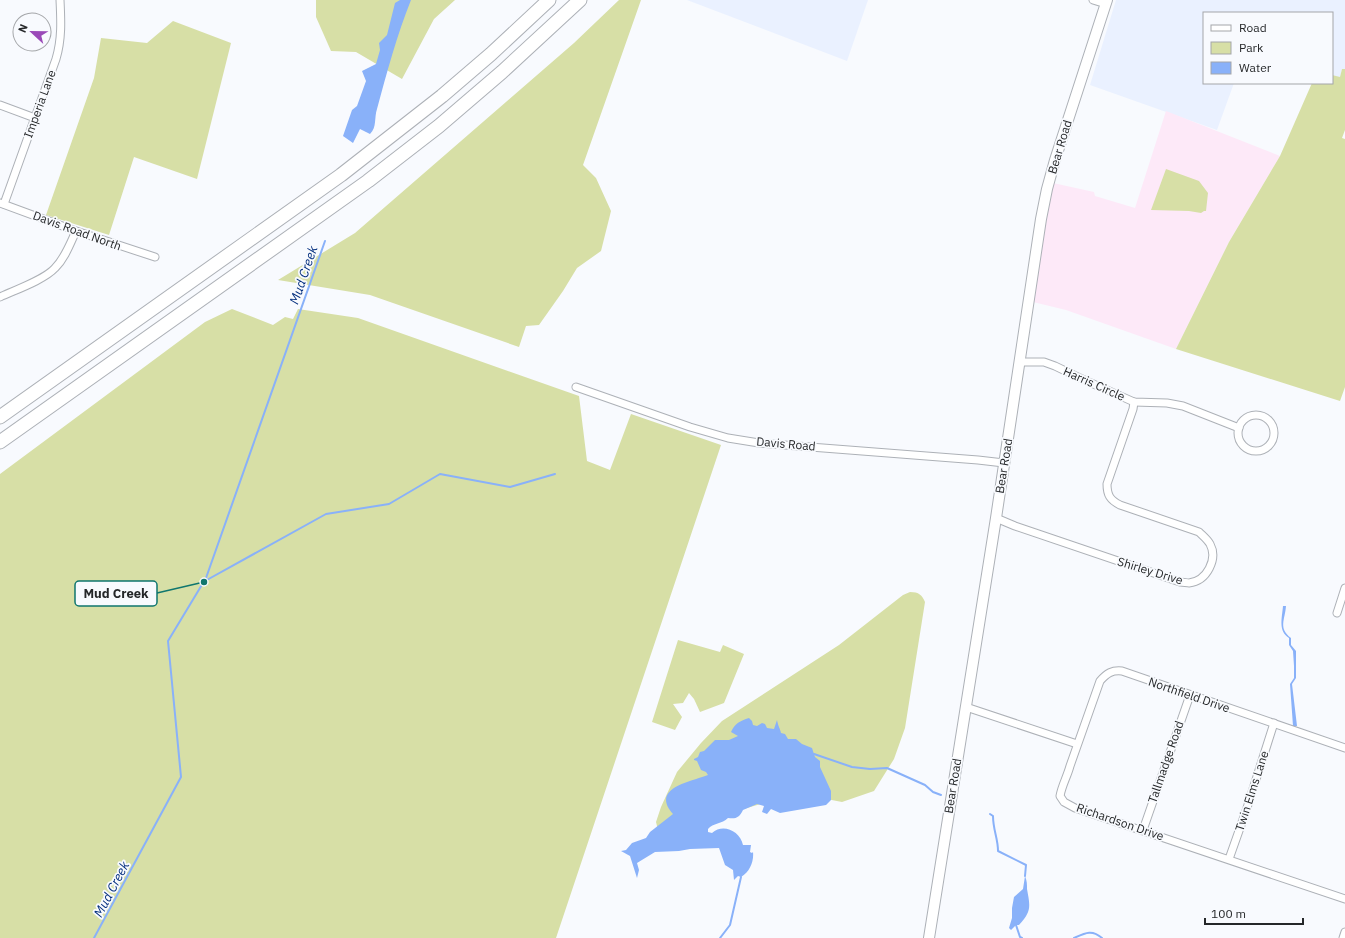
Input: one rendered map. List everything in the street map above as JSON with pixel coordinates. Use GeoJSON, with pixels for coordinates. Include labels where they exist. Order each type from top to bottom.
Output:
{"type":"FeatureCollection","features":[{"type":"Feature","properties":{"kind":"highway"},"geometry":{"type":"LineString","coordinates":[[0,417],[342,175],[442,96],[550,0]]}},
{"type":"Feature","properties":{"kind":"highway"},"geometry":{"type":"LineString","coordinates":[[0,442],[368,182],[439,126],[502,72],[580,0]]}},
{"type":"Feature","properties":{"kind":"main road","name":"Bear Road"},"geometry":{"type":"LineString","coordinates":[[929,938],[996,518],[1040,219],[1055,160],[1106,2]]}},
{"type":"Feature","properties":{"kind":"street","name":"Imperia Lane"},"geometry":{"type":"LineString","coordinates":[[2,204],[56,59],[60,44],[60,0]]}},
{"type":"Feature","properties":{"kind":"street"},"geometry":{"type":"LineString","coordinates":[[1093,0],[1106,2]]}},
{"type":"Feature","properties":{"kind":"street"},"geometry":{"type":"LineString","coordinates":[[0,105],[35,118]]}},
{"type":"Feature","properties":{"kind":"street","name":"Davis Road North"},"geometry":{"type":"LineString","coordinates":[[2,204],[76,231],[155,257]]}},
{"type":"Feature","properties":{"kind":"street"},"geometry":{"type":"LineString","coordinates":[[0,297],[44,276],[54,269],[64,255],[76,231]]}},
{"type":"Feature","properties":{"kind":"street","name":"Harris Circle"},"geometry":{"type":"LineString","coordinates":[[1019,362],[1044,362],[1134,402],[1167,403],[1182,406],[1239,428]]}},
{"type":"Feature","properties":{"kind":"street","name":"Davis Road"},"geometry":{"type":"LineString","coordinates":[[576,387],[690,427],[728,438],[758,442],[1004,463]]}},
{"type":"Feature","properties":{"kind":"street","name":"Shirley Drive"},"geometry":{"type":"LineString","coordinates":[[996,518],[1180,582],[1194,582],[1206,574],[1212,562],[1213,553],[1205,537],[1199,532],[1120,505],[1112,501],[1107,494],[1107,484],[1133,409],[1134,402]]}},
{"type":"Feature","properties":{"kind":"street"},"geometry":{"type":"LineString","coordinates":[[1255,415],[1262,416],[1268,419],[1272,425],[1274,439],[1264,450],[1257,452],[1250,451],[1240,442],[1238,435],[1239,428],[1242,421],[1248,417],[1255,415]]}},
{"type":"Feature","properties":{"kind":"street"},"geometry":{"type":"LineString","coordinates":[[1337,613],[1345,588]]}},
{"type":"Feature","properties":{"kind":"street","name":"Northfield Drive"},"geometry":{"type":"LineString","coordinates":[[1077,744],[1100,681],[1106,674],[1114,670],[1345,748]]}},
{"type":"Feature","properties":{"kind":"street","name":"Tallmadge Road"},"geometry":{"type":"LineString","coordinates":[[1143,830],[1190,695]]}},
{"type":"Feature","properties":{"kind":"street"},"geometry":{"type":"LineString","coordinates":[[966,708],[1077,744]]}},
{"type":"Feature","properties":{"kind":"street","name":"Twin Elms Lane"},"geometry":{"type":"LineString","coordinates":[[1229,859],[1274,723]]}},
{"type":"Feature","properties":{"kind":"street","name":"Richardson Drive"},"geometry":{"type":"LineString","coordinates":[[1077,744],[1070,768],[1062,786],[1060,796],[1064,802],[1075,808],[1345,899]]}},
{"type":"Feature","properties":{"kind":"street"},"geometry":{"type":"LineString","coordinates":[[1343,938],[1345,932]]}},
{"type":"Feature","properties":{"kind":"shaded area"},"geometry":{"type":"Polygon","coordinates":[[[687,0],[868,0],[847,61],[687,0]]]}},
{"type":"Feature","properties":{"kind":"shaded area"},"geometry":{"type":"Polygon","coordinates":[[[1116,0],[1345,0],[1345,69],[1342,69],[1340,78],[1333,75],[1333,12],[1203,12],[1203,84],[1234,84],[1217,130],[1090,85],[1116,0]]]}},
{"type":"Feature","properties":{"kind":"shaded area"},"geometry":{"type":"Polygon","coordinates":[[[1166,111],[1280,156],[1229,242],[1176,349],[1066,310],[1033,302],[1053,183],[1094,192],[1095,196],[1135,208],[1166,111]]]}},
{"type":"Feature","properties":{"kind":"green space"},"geometry":{"type":"Polygon","coordinates":[[[316,0],[455,0],[434,19],[402,79],[356,52],[331,51],[316,17],[316,0]]]}},
{"type":"Feature","properties":{"kind":"green space"},"geometry":{"type":"Polygon","coordinates":[[[619,0],[641,0],[583,165],[596,178],[611,211],[601,251],[577,268],[539,325],[526,326],[519,347],[370,295],[278,280],[355,233],[574,43],[619,0]]]}},
{"type":"Feature","properties":{"kind":"green space"},"geometry":{"type":"Polygon","coordinates":[[[173,21],[231,43],[197,179],[134,157],[109,235],[46,215],[94,78],[101,38],[147,43],[173,21]]]}},
{"type":"Feature","properties":{"kind":"green space"},"geometry":{"type":"Polygon","coordinates":[[[1342,69],[1345,69],[1345,130],[1342,138],[1345,139],[1345,387],[1340,401],[1176,349],[1229,242],[1280,156],[1312,84],[1333,84],[1333,75],[1340,77],[1342,69]]]}},
{"type":"Feature","properties":{"kind":"green space"},"geometry":{"type":"Polygon","coordinates":[[[1166,169],[1199,181],[1208,193],[1206,211],[1201,213],[1189,211],[1151,210],[1166,169]]]}},
{"type":"Feature","properties":{"kind":"green space"},"geometry":{"type":"Polygon","coordinates":[[[232,309],[273,325],[285,317],[293,319],[298,309],[358,318],[579,396],[587,461],[610,470],[631,414],[721,445],[556,938],[0,938],[0,474],[205,322],[232,309]]]}},
{"type":"Feature","properties":{"kind":"green space"},"geometry":{"type":"Polygon","coordinates":[[[910,592],[920,594],[925,602],[905,728],[894,759],[874,791],[842,802],[806,795],[771,801],[659,834],[656,822],[677,772],[722,721],[839,645],[903,595],[910,592]]]}},
{"type":"Feature","properties":{"kind":"green space"},"geometry":{"type":"Polygon","coordinates":[[[678,640],[720,652],[723,645],[744,654],[724,703],[700,712],[694,699],[689,693],[683,703],[673,704],[682,717],[675,730],[652,722],[678,640]]]}},
{"type":"Feature","properties":{"kind":"water"},"geometry":{"type":"Polygon","coordinates":[[[400,0],[411,0],[388,67],[376,112],[374,128],[370,134],[360,129],[353,143],[343,136],[352,110],[357,106],[366,81],[362,71],[376,64],[380,50],[379,43],[387,35],[395,3],[400,0]]]}},
{"type":"Feature","properties":{"kind":"water"},"geometry":{"type":"Polygon","coordinates":[[[1283,606],[1286,606],[1283,627],[1291,638],[1291,645],[1296,651],[1296,678],[1292,684],[1297,726],[1293,726],[1290,684],[1294,678],[1293,651],[1289,645],[1289,638],[1283,632],[1282,628],[1283,606]]]}},
{"type":"Feature","properties":{"kind":"water"},"geometry":{"type":"Polygon","coordinates":[[[749,718],[753,725],[757,726],[762,723],[765,724],[767,728],[774,729],[777,720],[781,733],[785,734],[788,739],[796,739],[802,744],[812,748],[815,757],[820,761],[820,767],[831,791],[831,800],[826,805],[780,813],[771,809],[767,814],[762,812],[764,806],[757,804],[743,810],[737,817],[728,818],[710,827],[708,832],[712,833],[721,829],[735,832],[743,845],[751,845],[750,852],[753,852],[753,855],[751,866],[744,875],[741,877],[738,876],[734,880],[733,870],[725,865],[719,848],[655,852],[637,863],[639,870],[637,878],[630,856],[621,851],[626,850],[632,843],[646,838],[650,832],[673,814],[667,805],[666,798],[669,792],[675,787],[708,775],[706,772],[701,770],[697,761],[694,759],[698,757],[700,752],[704,751],[715,740],[729,740],[738,736],[731,732],[734,726],[749,718]]]}},
{"type":"Feature","properties":{"kind":"water"},"geometry":{"type":"Polygon","coordinates":[[[1025,876],[1029,904],[1028,912],[1019,925],[1016,925],[1011,930],[1009,928],[1012,918],[1014,897],[1023,889],[1025,876]]]}},
{"type":"Feature","properties":{"kind":"waterway","name":"Mud Creek"},"geometry":{"type":"LineString","coordinates":[[94,938],[181,777],[168,641],[206,578],[325,241]]}},
{"type":"Feature","properties":{"kind":"waterway"},"geometry":{"type":"LineString","coordinates":[[205,581],[326,514],[389,504],[440,474],[510,487],[555,474]]}},
{"type":"Feature","properties":{"kind":"waterway"},"geometry":{"type":"LineString","coordinates":[[814,754],[852,767],[870,769],[887,768],[925,785],[933,792],[941,795]]}},
{"type":"Feature","properties":{"kind":"waterway"},"geometry":{"type":"LineString","coordinates":[[990,814],[993,816],[998,851],[1026,865],[1025,876]]}},
{"type":"Feature","properties":{"kind":"waterway"},"geometry":{"type":"LineString","coordinates":[[720,938],[730,925],[741,877]]}},
{"type":"Feature","properties":{"kind":"waterway"},"geometry":{"type":"LineString","coordinates":[[1016,925],[1020,937],[1022,938]]}},
{"type":"Feature","properties":{"kind":"waterway"},"geometry":{"type":"LineString","coordinates":[[1074,938],[1085,933],[1092,933],[1102,938]]}},
{"type":"Feature","properties":{"kind":"place","name":"Mud Creek"},"geometry":{"type":"Point","coordinates":[204,582]}}]}
